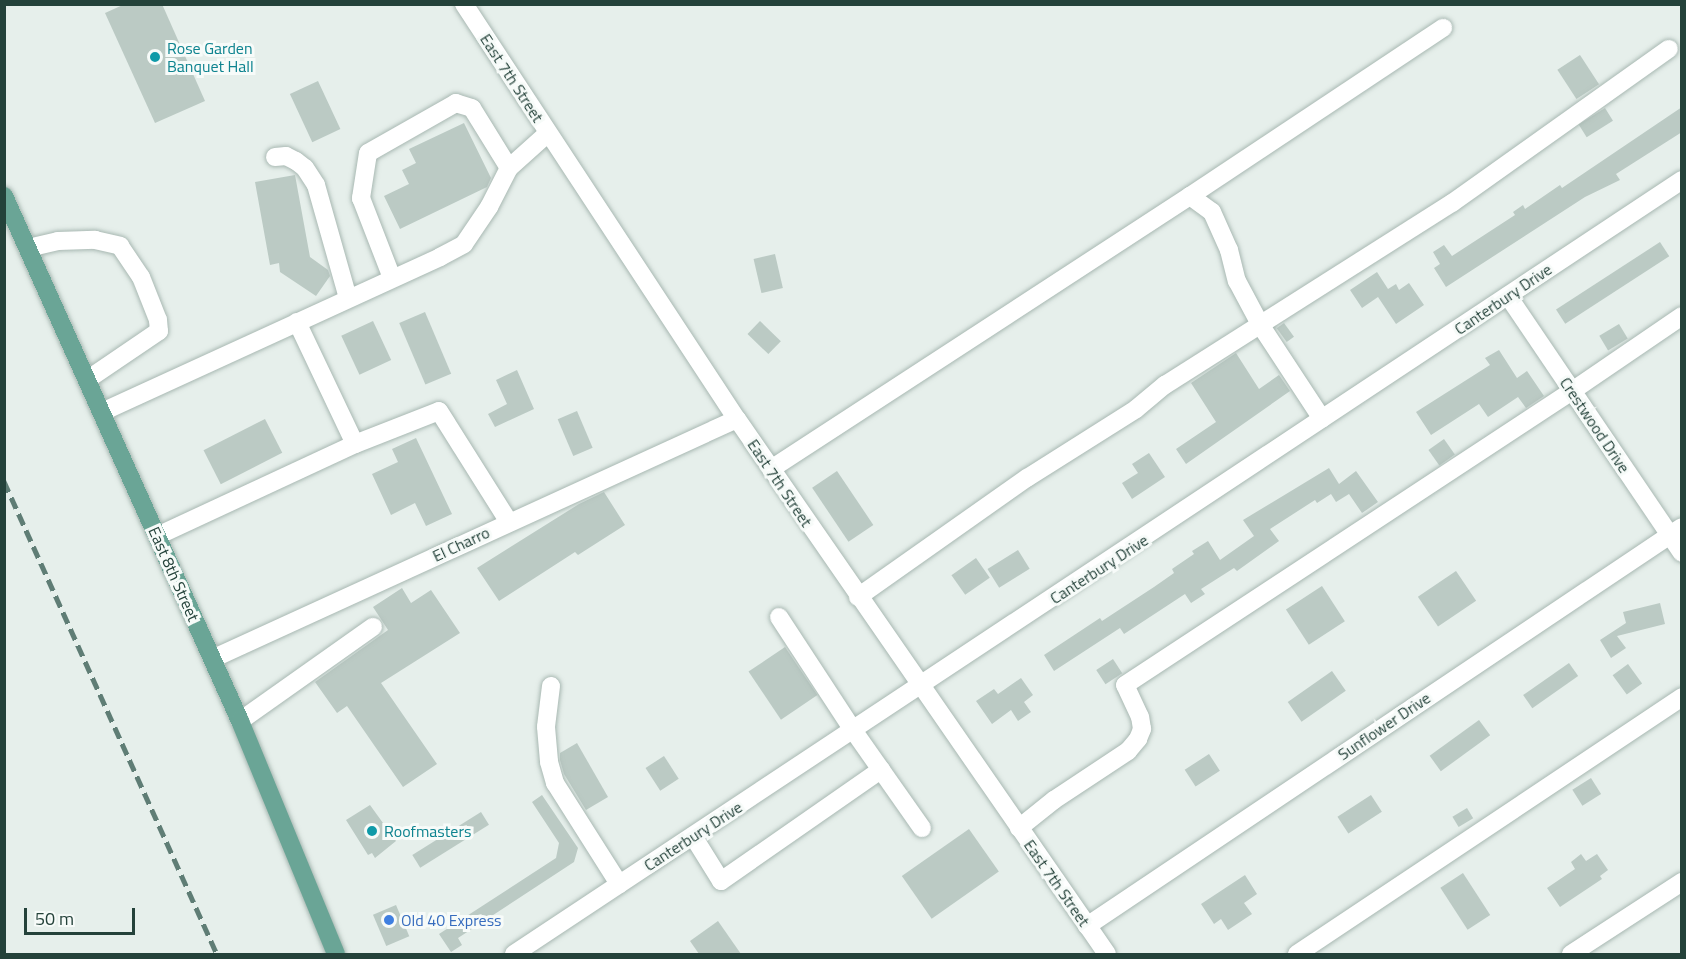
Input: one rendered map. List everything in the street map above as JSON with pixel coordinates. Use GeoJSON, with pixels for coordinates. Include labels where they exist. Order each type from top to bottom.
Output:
{"type":"FeatureCollection","features":[{"type":"Feature","properties":{"kind":"main road","name":"East 8th Street"},"geometry":{"type":"LineString","coordinates":[[4,196],[240,721],[336,954]]}},
{"type":"Feature","properties":{"kind":"street","name":"East 7th Street"},"geometry":{"type":"LineString","coordinates":[[464,4],[737,420],[1107,954]]}},
{"type":"Feature","properties":{"kind":"street"},"geometry":{"type":"LineString","coordinates":[[771,469],[1443,28]]}},
{"type":"Feature","properties":{"kind":"street"},"geometry":{"type":"LineString","coordinates":[[858,597],[1026,478],[1136,409],[1165,386],[1452,202],[1669,49]]}},
{"type":"Feature","properties":{"kind":"street"},"geometry":{"type":"LineString","coordinates":[[393,278],[361,198],[368,153],[456,103],[472,108],[509,168]]}},
{"type":"Feature","properties":{"kind":"street"},"geometry":{"type":"LineString","coordinates":[[102,412],[464,244],[489,207],[509,168],[548,133]]}},
{"type":"Feature","properties":{"kind":"street"},"geometry":{"type":"LineString","coordinates":[[275,157],[286,156],[296,161],[305,168],[316,186],[348,298]]}},
{"type":"Feature","properties":{"kind":"street","name":"Canterbury Drive"},"geometry":{"type":"LineString","coordinates":[[514,954],[1682,180]]}},
{"type":"Feature","properties":{"kind":"street"},"geometry":{"type":"LineString","coordinates":[[1190,196],[1212,212],[1229,250],[1237,281],[1261,326],[1322,419]]}},
{"type":"Feature","properties":{"kind":"street"},"geometry":{"type":"LineString","coordinates":[[28,248],[58,242],[95,240],[120,246],[141,277],[158,320],[159,331],[87,380]]}},
{"type":"Feature","properties":{"kind":"street","name":"Crestwood Drive"},"geometry":{"type":"LineString","coordinates":[[1508,296],[1572,391],[1675,531],[1682,553]]}},
{"type":"Feature","properties":{"kind":"street"},"geometry":{"type":"LineString","coordinates":[[1019,828],[1054,800],[1128,751],[1138,739],[1142,729],[1140,717],[1125,684],[1572,391],[1682,316]]}},
{"type":"Feature","properties":{"kind":"street"},"geometry":{"type":"LineString","coordinates":[[157,536],[355,444],[297,322]]}},
{"type":"Feature","properties":{"kind":"street","name":"El Charro"},"geometry":{"type":"LineString","coordinates":[[212,659],[509,522],[439,411],[355,444]]}},
{"type":"Feature","properties":{"kind":"street"},"geometry":{"type":"LineString","coordinates":[[509,522],[737,420]]}},
{"type":"Feature","properties":{"kind":"street","name":"Sunflower Drive"},"geometry":{"type":"LineString","coordinates":[[1087,926],[1675,531]]}},
{"type":"Feature","properties":{"kind":"street"},"geometry":{"type":"LineString","coordinates":[[779,617],[853,730],[922,828]]}},
{"type":"Feature","properties":{"kind":"street"},"geometry":{"type":"LineString","coordinates":[[240,721],[373,627]]}},
{"type":"Feature","properties":{"kind":"street"},"geometry":{"type":"LineString","coordinates":[[551,686],[546,727],[549,762],[555,783],[619,884]]}},
{"type":"Feature","properties":{"kind":"street"},"geometry":{"type":"LineString","coordinates":[[1297,954],[1682,697]]}},
{"type":"Feature","properties":{"kind":"street"},"geometry":{"type":"LineString","coordinates":[[693,836],[721,881],[881,770]]}},
{"type":"Feature","properties":{"kind":"street"},"geometry":{"type":"LineString","coordinates":[[1570,954],[1682,882]]}},
{"type":"Feature","properties":{"kind":"building","name":"Rose Garden Banquet Hall"},"geometry":{"type":"Polygon","coordinates":[[[125,4],[162,4],[205,101],[155,123],[105,13],[125,4]]]}},
{"type":"Feature","properties":{"kind":"building"},"geometry":{"type":"Polygon","coordinates":[[[1580,55],[1599,84],[1576,99],[1557,70],[1580,55]]]}},
{"type":"Feature","properties":{"kind":"building"},"geometry":{"type":"Polygon","coordinates":[[[318,81],[340,129],[312,142],[290,94],[318,81]]]}},
{"type":"Feature","properties":{"kind":"building"},"geometry":{"type":"Polygon","coordinates":[[[1682,107],[1682,132],[1616,174],[1620,180],[1585,197],[1446,287],[1434,268],[1440,264],[1433,252],[1444,245],[1452,256],[1515,215],[1513,212],[1523,205],[1525,209],[1560,185],[1562,188],[1682,107]]]}},
{"type":"Feature","properties":{"kind":"building"},"geometry":{"type":"Polygon","coordinates":[[[1605,108],[1613,121],[1587,137],[1579,124],[1605,108]]]}},
{"type":"Feature","properties":{"kind":"building"},"geometry":{"type":"Polygon","coordinates":[[[464,123],[491,178],[487,187],[400,229],[384,196],[409,184],[402,170],[416,163],[409,149],[464,123]]]}},
{"type":"Feature","properties":{"kind":"building"},"geometry":{"type":"Polygon","coordinates":[[[295,175],[310,257],[328,270],[330,276],[316,296],[280,272],[279,263],[270,265],[255,182],[295,175]]]}},
{"type":"Feature","properties":{"kind":"building"},"geometry":{"type":"Polygon","coordinates":[[[1660,242],[1669,256],[1565,324],[1556,310],[1660,242]]]}},
{"type":"Feature","properties":{"kind":"building"},"geometry":{"type":"Polygon","coordinates":[[[775,254],[783,288],[761,293],[754,259],[775,254]]]}},
{"type":"Feature","properties":{"kind":"building"},"geometry":{"type":"Polygon","coordinates":[[[1377,272],[1388,289],[1396,284],[1399,290],[1409,283],[1424,305],[1396,324],[1378,297],[1362,308],[1350,290],[1377,272]]]}},
{"type":"Feature","properties":{"kind":"building"},"geometry":{"type":"Polygon","coordinates":[[[425,312],[451,374],[425,385],[399,323],[425,312]]]}},
{"type":"Feature","properties":{"kind":"building"},"geometry":{"type":"Polygon","coordinates":[[[373,321],[391,360],[359,375],[341,336],[373,321]]]}},
{"type":"Feature","properties":{"kind":"building"},"geometry":{"type":"Polygon","coordinates":[[[760,321],[781,341],[768,354],[747,334],[760,321]]]}},
{"type":"Feature","properties":{"kind":"building"},"geometry":{"type":"Polygon","coordinates":[[[1284,323],[1294,337],[1287,342],[1277,328],[1284,323]]]}},
{"type":"Feature","properties":{"kind":"building"},"geometry":{"type":"Polygon","coordinates":[[[1619,324],[1628,339],[1608,350],[1599,336],[1619,324]]]}},
{"type":"Feature","properties":{"kind":"building"},"geometry":{"type":"Polygon","coordinates":[[[1499,350],[1517,378],[1527,371],[1544,396],[1526,408],[1518,397],[1488,417],[1479,404],[1431,435],[1416,412],[1490,365],[1485,358],[1499,350]]]}},
{"type":"Feature","properties":{"kind":"building"},"geometry":{"type":"Polygon","coordinates":[[[1236,353],[1259,389],[1279,375],[1290,391],[1186,464],[1176,449],[1216,422],[1191,383],[1236,353]]]}},
{"type":"Feature","properties":{"kind":"building"},"geometry":{"type":"Polygon","coordinates":[[[517,370],[534,409],[495,427],[488,414],[507,404],[496,380],[517,370]]]}},
{"type":"Feature","properties":{"kind":"building"},"geometry":{"type":"Polygon","coordinates":[[[577,411],[593,448],[573,456],[558,419],[577,411]]]}},
{"type":"Feature","properties":{"kind":"building"},"geometry":{"type":"Polygon","coordinates":[[[265,419],[282,453],[221,484],[204,450],[265,419]]]}},
{"type":"Feature","properties":{"kind":"building"},"geometry":{"type":"Polygon","coordinates":[[[416,438],[452,514],[426,526],[415,503],[391,515],[372,474],[398,462],[392,449],[416,438]]]}},
{"type":"Feature","properties":{"kind":"building"},"geometry":{"type":"Polygon","coordinates":[[[1444,439],[1455,455],[1439,465],[1428,450],[1444,439]]]}},
{"type":"Feature","properties":{"kind":"building"},"geometry":{"type":"Polygon","coordinates":[[[1149,453],[1165,477],[1132,499],[1122,483],[1138,473],[1132,464],[1149,453]]]}},
{"type":"Feature","properties":{"kind":"building"},"geometry":{"type":"Polygon","coordinates":[[[1329,468],[1339,484],[1356,471],[1378,502],[1362,513],[1349,494],[1336,502],[1331,494],[1317,503],[1315,500],[1270,529],[1279,541],[1237,571],[1234,568],[1201,589],[1205,594],[1191,603],[1185,594],[1124,634],[1120,628],[1054,671],[1044,655],[1100,618],[1102,621],[1154,587],[1174,573],[1172,569],[1194,554],[1192,551],[1208,541],[1220,560],[1254,536],[1243,520],[1329,468]]]}},
{"type":"Feature","properties":{"kind":"building"},"geometry":{"type":"Polygon","coordinates":[[[837,471],[873,525],[848,542],[812,488],[837,471]]]}},
{"type":"Feature","properties":{"kind":"building"},"geometry":{"type":"Polygon","coordinates":[[[604,492],[625,525],[578,555],[575,552],[499,601],[477,568],[579,504],[604,492]]]}},
{"type":"Feature","properties":{"kind":"building"},"geometry":{"type":"Polygon","coordinates":[[[1018,550],[1030,569],[999,588],[987,569],[1018,550]]]}},
{"type":"Feature","properties":{"kind":"building"},"geometry":{"type":"Polygon","coordinates":[[[976,558],[990,578],[965,595],[951,575],[976,558]]]}},
{"type":"Feature","properties":{"kind":"building"},"geometry":{"type":"Polygon","coordinates":[[[1456,571],[1476,601],[1438,627],[1418,597],[1456,571]]]}},
{"type":"Feature","properties":{"kind":"building"},"geometry":{"type":"Polygon","coordinates":[[[1322,586],[1345,621],[1309,645],[1286,609],[1322,586]]]}},
{"type":"Feature","properties":{"kind":"building"},"geometry":{"type":"Polygon","coordinates":[[[402,588],[411,603],[431,590],[460,633],[381,683],[437,764],[403,787],[347,706],[337,713],[315,682],[388,630],[373,607],[402,588]]]}},
{"type":"Feature","properties":{"kind":"building"},"geometry":{"type":"Polygon","coordinates":[[[1660,603],[1665,624],[1617,636],[1626,648],[1611,658],[1600,640],[1626,623],[1623,612],[1660,603]]]}},
{"type":"Feature","properties":{"kind":"building"},"geometry":{"type":"Polygon","coordinates":[[[785,647],[817,695],[781,720],[749,672],[785,647]]]}},
{"type":"Feature","properties":{"kind":"building"},"geometry":{"type":"Polygon","coordinates":[[[1113,659],[1122,673],[1105,684],[1096,670],[1113,659]]]}},
{"type":"Feature","properties":{"kind":"building"},"geometry":{"type":"Polygon","coordinates":[[[1569,663],[1578,676],[1532,708],[1523,695],[1569,663]]]}},
{"type":"Feature","properties":{"kind":"building"},"geometry":{"type":"Polygon","coordinates":[[[1628,664],[1642,683],[1627,695],[1613,675],[1628,664]]]}},
{"type":"Feature","properties":{"kind":"building"},"geometry":{"type":"Polygon","coordinates":[[[1332,671],[1346,691],[1302,722],[1288,702],[1332,671]]]}},
{"type":"Feature","properties":{"kind":"building"},"geometry":{"type":"Polygon","coordinates":[[[1021,678],[1033,695],[1024,702],[1031,712],[1018,721],[1011,710],[992,724],[976,701],[994,689],[998,694],[1021,678]]]}},
{"type":"Feature","properties":{"kind":"building"},"geometry":{"type":"Polygon","coordinates":[[[1479,720],[1490,735],[1441,771],[1430,756],[1479,720]]]}},
{"type":"Feature","properties":{"kind":"building"},"geometry":{"type":"Polygon","coordinates":[[[577,743],[608,797],[586,810],[564,774],[560,760],[560,753],[577,743]]]}},
{"type":"Feature","properties":{"kind":"building"},"geometry":{"type":"Polygon","coordinates":[[[1209,754],[1220,771],[1196,787],[1185,770],[1209,754]]]}},
{"type":"Feature","properties":{"kind":"building"},"geometry":{"type":"Polygon","coordinates":[[[664,756],[679,779],[660,791],[646,768],[664,756]]]}},
{"type":"Feature","properties":{"kind":"building"},"geometry":{"type":"Polygon","coordinates":[[[1591,778],[1601,794],[1582,806],[1572,790],[1591,778]]]}},
{"type":"Feature","properties":{"kind":"building"},"geometry":{"type":"Polygon","coordinates":[[[542,795],[578,848],[574,862],[458,938],[462,945],[451,952],[439,934],[556,858],[559,843],[532,802],[542,795]]]}},
{"type":"Feature","properties":{"kind":"building"},"geometry":{"type":"Polygon","coordinates":[[[1371,795],[1382,812],[1348,834],[1337,817],[1371,795]]]}},
{"type":"Feature","properties":{"kind":"building","name":"Roofmasters"},"geometry":{"type":"Polygon","coordinates":[[[370,805],[396,841],[375,858],[372,853],[368,855],[346,820],[370,805]]]}},
{"type":"Feature","properties":{"kind":"building"},"geometry":{"type":"Polygon","coordinates":[[[1467,808],[1473,818],[1459,827],[1452,817],[1467,808]]]}},
{"type":"Feature","properties":{"kind":"building"},"geometry":{"type":"Polygon","coordinates":[[[481,812],[489,825],[420,868],[412,855],[481,812]]]}},
{"type":"Feature","properties":{"kind":"building"},"geometry":{"type":"Polygon","coordinates":[[[969,829],[999,872],[932,919],[902,876],[969,829]]]}},
{"type":"Feature","properties":{"kind":"building"},"geometry":{"type":"Polygon","coordinates":[[[1581,854],[1586,861],[1597,854],[1608,870],[1600,876],[1602,879],[1560,907],[1547,888],[1575,869],[1571,862],[1581,854]]]}},
{"type":"Feature","properties":{"kind":"building"},"geometry":{"type":"Polygon","coordinates":[[[1463,873],[1490,915],[1468,930],[1440,888],[1463,873]]]}},
{"type":"Feature","properties":{"kind":"building"},"geometry":{"type":"Polygon","coordinates":[[[1245,875],[1257,894],[1244,903],[1252,914],[1228,930],[1221,919],[1214,924],[1201,904],[1245,875]]]}},
{"type":"Feature","properties":{"kind":"building","name":"Old 40 Express"},"geometry":{"type":"Polygon","coordinates":[[[396,905],[409,936],[386,946],[373,915],[396,905]]]}},
{"type":"Feature","properties":{"kind":"building"},"geometry":{"type":"Polygon","coordinates":[[[718,921],[741,954],[699,954],[690,941],[718,921]]]}},
{"type":"Feature","properties":{"kind":"railway"},"geometry":{"type":"LineString","coordinates":[[4,481],[217,954]]}},
{"type":"Feature","properties":{"kind":"place","name":"Rose Garden Banquet Hall"},"geometry":{"type":"Point","coordinates":[155,57]}},
{"type":"Feature","properties":{"kind":"place","name":"Roofmasters"},"geometry":{"type":"Point","coordinates":[372,831]}},
{"type":"Feature","properties":{"kind":"place","name":"Old 40 Express"},"geometry":{"type":"Point","coordinates":[389,920]}}]}
